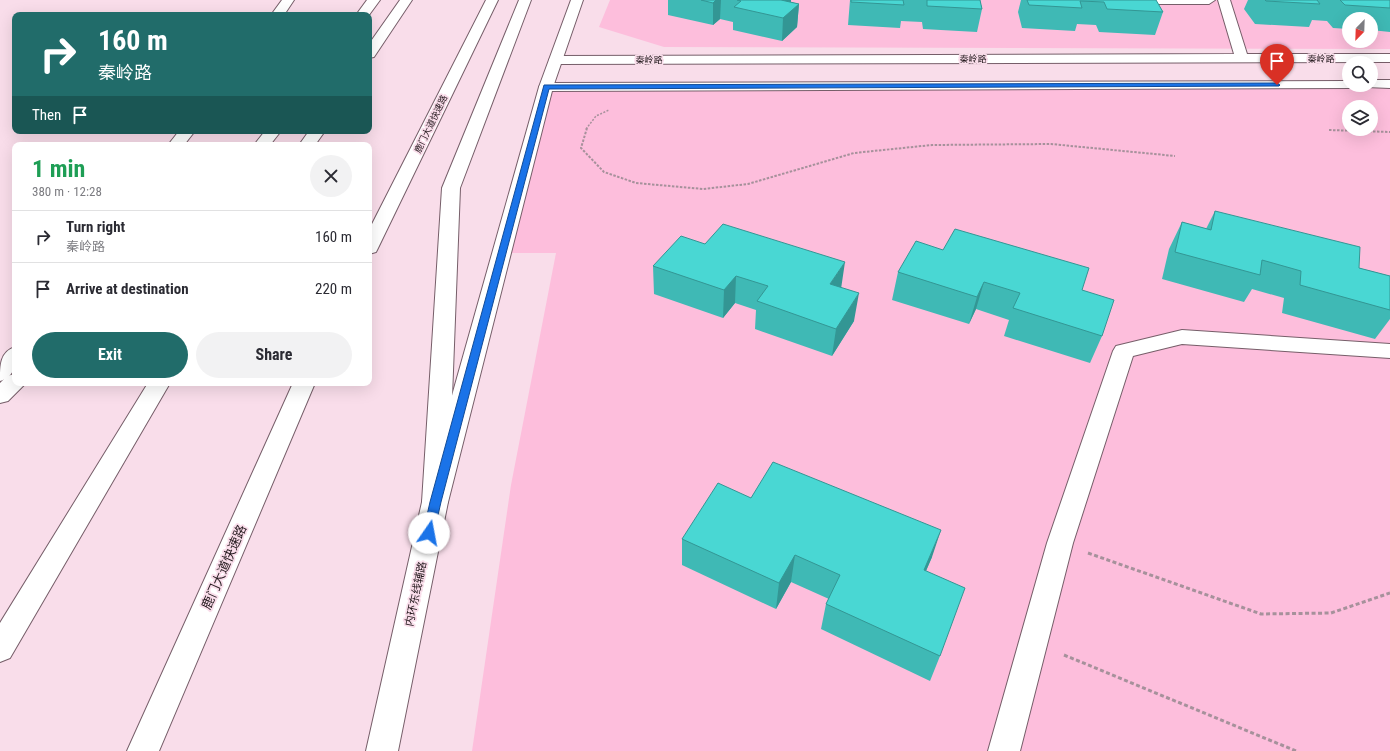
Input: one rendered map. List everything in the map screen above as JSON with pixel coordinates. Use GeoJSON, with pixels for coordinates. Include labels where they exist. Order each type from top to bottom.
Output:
{"type":"FeatureCollection","features":[{"type":"Feature","properties":{"kind":"main road"},"geometry":{"type":"LineString","coordinates":[[279,12],[288,0]]}},
{"type":"Feature","properties":{"kind":"main road"},"geometry":{"type":"LineString","coordinates":[[364,12],[374,0]]}},
{"type":"Feature","properties":{"kind":"main road"},"geometry":{"type":"LineString","coordinates":[[372,50],[406,0]]}},
{"type":"Feature","properties":{"kind":"main road","name":"鹿门大道快速路"},"geometry":{"type":"LineString","coordinates":[[372,242],[492,0]]}},
{"type":"Feature","properties":{"kind":"main road"},"geometry":{"type":"LineString","coordinates":[[435,502],[451,188],[525,0]]}},
{"type":"Feature","properties":{"kind":"main road","name":"内环东线辅路"},"geometry":{"type":"LineString","coordinates":[[382,751],[435,502],[546,87],[577,0]]}},
{"type":"Feature","properties":{"kind":"main road"},"geometry":{"type":"LineString","coordinates":[[1149,0],[1209,0]]}},
{"type":"Feature","properties":{"kind":"main road"},"geometry":{"type":"LineString","coordinates":[[1224,0],[1242,59]]}},
{"type":"Feature","properties":{"kind":"main road","name":"秦岭路"},"geometry":{"type":"LineString","coordinates":[[556,60],[1390,58]]}},
{"type":"Feature","properties":{"kind":"main road"},"geometry":{"type":"LineString","coordinates":[[546,87],[1342,84]]}},
{"type":"Feature","properties":{"kind":"main road"},"geometry":{"type":"LineString","coordinates":[[1378,84],[1390,84]]}},
{"type":"Feature","properties":{"kind":"main road"},"geometry":{"type":"LineString","coordinates":[[178,142],[185,134]]}},
{"type":"Feature","properties":{"kind":"main road"},"geometry":{"type":"LineString","coordinates":[[264,142],[271,134]]}},
{"type":"Feature","properties":{"kind":"main road"},"geometry":{"type":"LineString","coordinates":[[1004,751],[1060,543],[1124,351],[1182,337],[1357,350],[1390,351]]}},
{"type":"Feature","properties":{"kind":"main road"},"geometry":{"type":"LineString","coordinates":[[0,373],[12,358]]}},
{"type":"Feature","properties":{"kind":"main road"},"geometry":{"type":"LineString","coordinates":[[0,395],[12,385]]}},
{"type":"Feature","properties":{"kind":"main road"},"geometry":{"type":"LineString","coordinates":[[0,649],[157,386]]}},
{"type":"Feature","properties":{"kind":"main road","name":"鹿门大道快速路"},"geometry":{"type":"LineString","coordinates":[[143,751],[303,386]]}},
{"type":"Feature","properties":{"kind":"path"},"geometry":{"type":"LineString","coordinates":[[611,109],[598,114],[586,126],[581,148],[604,172],[636,183],[703,189],[748,184],[854,153],[932,145],[1051,144],[1175,156]]}},
{"type":"Feature","properties":{"kind":"path"},"geometry":{"type":"LineString","coordinates":[[1329,130],[1390,132]]}},
{"type":"Feature","properties":{"kind":"path"},"geometry":{"type":"LineString","coordinates":[[1060,543],[1261,614],[1331,613],[1390,593]]}},
{"type":"Feature","properties":{"kind":"path"},"geometry":{"type":"LineString","coordinates":[[1033,642],[1296,751]]}},
{"type":"Feature","properties":{"kind":"shaded area"},"geometry":{"type":"Polygon","coordinates":[[[610,0],[1390,0],[1390,49],[664,47],[599,27],[610,0]]]}},
{"type":"Feature","properties":{"kind":"shaded area"},"geometry":{"type":"Polygon","coordinates":[[[1342,84],[1342,92],[1378,92],[1378,84],[1390,84],[1390,751],[472,751],[511,485],[556,253],[502,253],[546,87],[1342,84]]]}},
{"type":"Feature","properties":{"kind":"building"},"geometry":{"type":"Polygon","coordinates":[[[701,0],[716,0],[713,3],[701,0]]]}},
{"type":"Feature","properties":{"kind":"building"},"geometry":{"type":"Polygon","coordinates":[[[737,0],[781,0],[799,4],[783,18],[734,7],[741,1],[737,0]]]}},
{"type":"Feature","properties":{"kind":"building"},"geometry":{"type":"Polygon","coordinates":[[[851,0],[903,0],[904,5],[851,2],[851,0]]]}},
{"type":"Feature","properties":{"kind":"building"},"geometry":{"type":"Polygon","coordinates":[[[927,0],[980,0],[982,9],[927,6],[927,0]]]}},
{"type":"Feature","properties":{"kind":"building"},"geometry":{"type":"Polygon","coordinates":[[[1027,0],[1156,0],[1163,12],[1107,9],[1104,2],[1080,1],[1082,8],[1029,5],[1027,0]]]}},
{"type":"Feature","properties":{"kind":"building"},"geometry":{"type":"Polygon","coordinates":[[[1265,0],[1317,0],[1320,4],[1266,1],[1265,0]]]}},
{"type":"Feature","properties":{"kind":"building"},"geometry":{"type":"Polygon","coordinates":[[[1340,0],[1390,0],[1390,8],[1345,5],[1340,0]]]}},
{"type":"Feature","properties":{"kind":"building"},"geometry":{"type":"Polygon","coordinates":[[[1215,211],[1360,247],[1359,268],[1390,276],[1390,310],[1300,285],[1301,271],[1262,260],[1260,275],[1175,252],[1182,222],[1211,230],[1215,211]]]}},
{"type":"Feature","properties":{"kind":"building"},"geometry":{"type":"Polygon","coordinates":[[[723,224],[845,262],[830,284],[859,293],[836,329],[757,301],[768,286],[736,276],[724,290],[653,266],[681,236],[705,244],[723,224]]]}},
{"type":"Feature","properties":{"kind":"building"},"geometry":{"type":"Polygon","coordinates":[[[955,229],[1089,268],[1082,290],[1114,300],[1102,336],[1013,308],[1020,293],[984,282],[977,297],[898,272],[916,241],[943,250],[955,229]]]}},
{"type":"Feature","properties":{"kind":"building"},"geometry":{"type":"Polygon","coordinates":[[[773,462],[941,530],[924,570],[965,588],[940,656],[826,604],[840,575],[795,555],[779,583],[682,539],[718,483],[751,498],[773,462]]]}},
{"type":"Feature","properties":{"kind":"route"},"geometry":{"type":"LineString","coordinates":[[429,533],[435,502],[546,87],[1277,85]]}}]}
